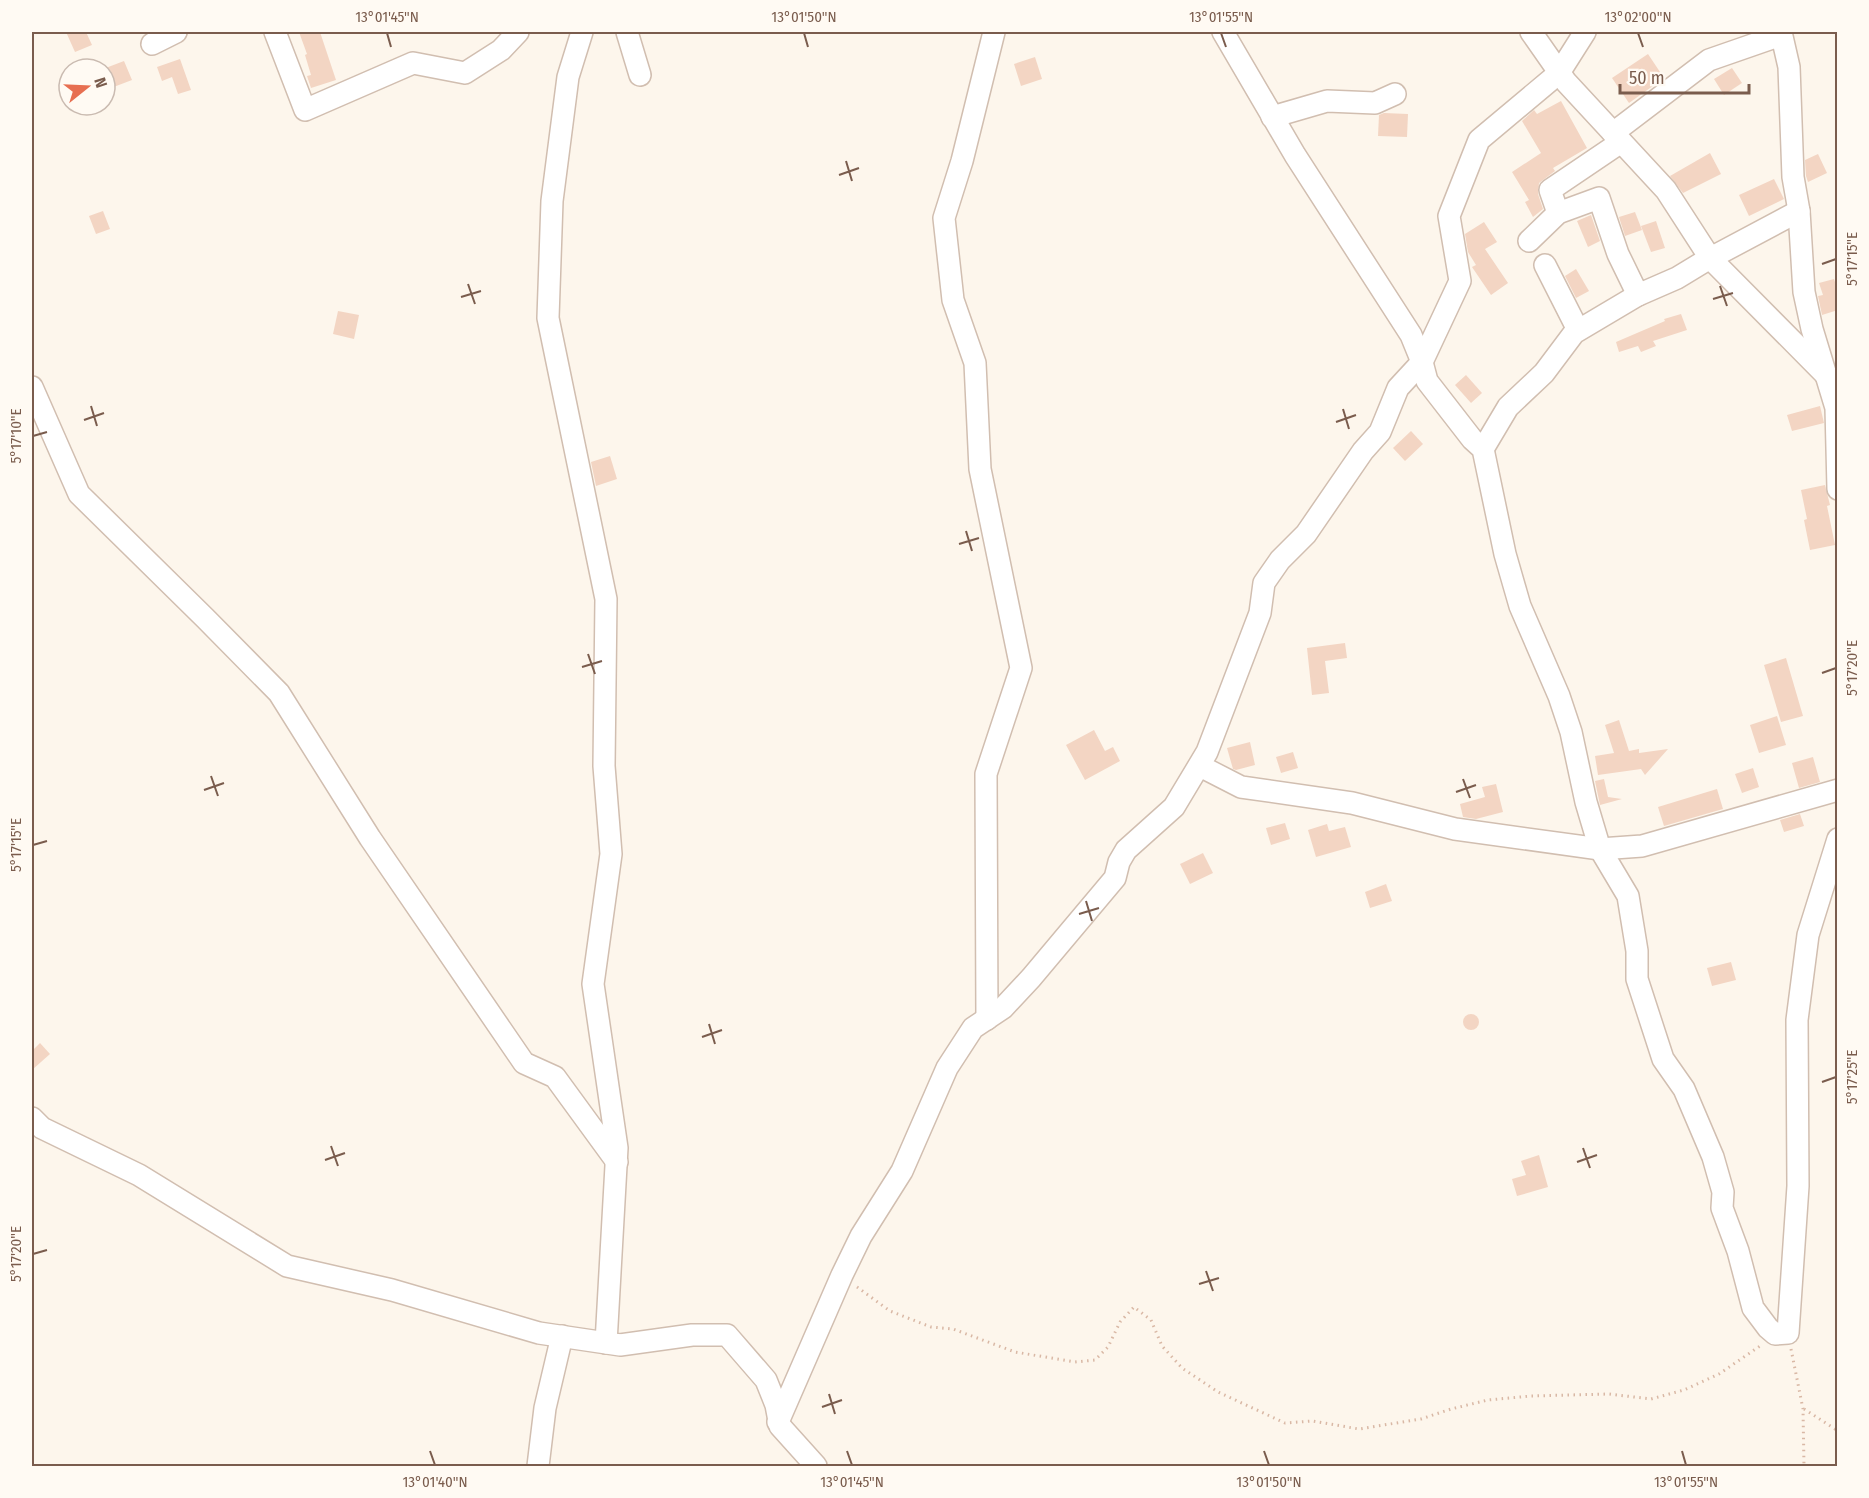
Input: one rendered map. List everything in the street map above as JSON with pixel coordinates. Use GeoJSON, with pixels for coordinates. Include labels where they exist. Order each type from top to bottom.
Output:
{"type":"FeatureCollection","features":[{"type":"Feature","properties":{"kind":"street"},"geometry":{"type":"LineString","coordinates":[[152,44],[176,32]]}},
{"type":"Feature","properties":{"kind":"street"},"geometry":{"type":"LineString","coordinates":[[275,32],[305,110],[413,63],[465,72],[501,50],[518,32]]}},
{"type":"Feature","properties":{"kind":"street"},"geometry":{"type":"LineString","coordinates":[[582,32],[568,77],[552,201],[548,318],[606,599],[604,766],[611,854],[593,984],[617,1148],[606,1342]]}},
{"type":"Feature","properties":{"kind":"street"},"geometry":{"type":"LineString","coordinates":[[627,32],[640,75]]}},
{"type":"Feature","properties":{"kind":"street"},"geometry":{"type":"LineString","coordinates":[[987,1019],[986,774],[1021,668],[980,470],[975,363],[953,300],[944,218],[962,161],[994,32]]}},
{"type":"Feature","properties":{"kind":"street"},"geometry":{"type":"LineString","coordinates":[[1223,32],[1272,117],[1411,335],[1427,381],[1472,439],[1483,449],[1505,554],[1520,606],[1559,696],[1571,732],[1586,802],[1600,849],[1628,896],[1637,951],[1637,979],[1664,1059],[1684,1089],[1713,1157],[1723,1192],[1722,1208],[1738,1251],[1753,1308],[1768,1328],[1782,1333],[1798,1186],[1797,1020],[1808,935],[1838,838]]}},
{"type":"Feature","properties":{"kind":"street"},"geometry":{"type":"LineString","coordinates":[[1531,32],[1559,73],[1666,190],[1710,258],[1832,378]]}},
{"type":"Feature","properties":{"kind":"street"},"geometry":{"type":"LineString","coordinates":[[778,1422],[842,1275],[861,1236],[902,1171],[947,1068],[973,1028],[1003,1008],[1115,878],[1119,862],[1126,850],[1174,807],[1207,752],[1260,613],[1264,583],[1280,560],[1306,534],[1363,451],[1380,432],[1398,388],[1422,362],[1460,281],[1449,216],[1479,140],[1559,73],[1585,32]]}},
{"type":"Feature","properties":{"kind":"street"},"geometry":{"type":"LineString","coordinates":[[1558,213],[1550,190],[1709,60],[1781,33],[1789,67],[1793,177],[1799,211],[1804,292],[1812,329],[1832,378],[1836,408],[1838,489]]}},
{"type":"Feature","properties":{"kind":"street"},"geometry":{"type":"LineString","coordinates":[[1272,117],[1327,101],[1375,103],[1395,94]]}},
{"type":"Feature","properties":{"kind":"street"},"geometry":{"type":"LineString","coordinates":[[1529,241],[1558,213],[1599,198],[1618,254],[1638,296]]}},
{"type":"Feature","properties":{"kind":"street"},"geometry":{"type":"LineString","coordinates":[[1483,449],[1508,407],[1544,373],[1564,344],[1578,330],[1799,211]]}},
{"type":"Feature","properties":{"kind":"street"},"geometry":{"type":"LineString","coordinates":[[1545,265],[1578,330]]}},
{"type":"Feature","properties":{"kind":"street"},"geometry":{"type":"LineString","coordinates":[[32,387],[79,494],[279,693],[370,838],[524,1063],[555,1077],[616,1162]]}},
{"type":"Feature","properties":{"kind":"street"},"geometry":{"type":"LineString","coordinates":[[1200,766],[1242,787],[1352,803],[1455,829],[1600,849],[1642,846],[1838,790]]}},
{"type":"Feature","properties":{"kind":"street"},"geometry":{"type":"LineString","coordinates":[[32,1118],[42,1128],[138,1175],[287,1266],[392,1290],[539,1333],[620,1344],[692,1335],[728,1335],[766,1380],[776,1405],[778,1422],[816,1467]]}},
{"type":"Feature","properties":{"kind":"street"},"geometry":{"type":"LineString","coordinates":[[538,1467],[545,1408],[562,1336]]}},
{"type":"Feature","properties":{"kind":"path"},"geometry":{"type":"LineString","coordinates":[[842,1275],[890,1311],[931,1328],[953,1329],[1015,1352],[1075,1362],[1095,1360],[1108,1347],[1120,1322],[1134,1307],[1151,1320],[1162,1346],[1182,1368],[1218,1392],[1285,1423],[1312,1420],[1359,1429],[1420,1419],[1451,1409],[1499,1399],[1609,1395],[1652,1399],[1684,1390],[1719,1374],[1782,1333],[1803,1409],[1804,1467]]}},
{"type":"Feature","properties":{"kind":"path"},"geometry":{"type":"LineString","coordinates":[[1803,1409],[1838,1431]]}},
{"type":"Feature","properties":{"kind":"building"},"geometry":{"type":"Polygon","coordinates":[[[66,32],[86,32],[92,45],[75,52],[66,32]]]}},
{"type":"Feature","properties":{"kind":"building"},"geometry":{"type":"Polygon","coordinates":[[[299,32],[320,32],[336,80],[311,88],[307,76],[311,75],[305,55],[307,54],[299,32]]]}},
{"type":"Feature","properties":{"kind":"building"},"geometry":{"type":"Polygon","coordinates":[[[1648,54],[1664,78],[1629,103],[1612,78],[1648,54]]]}},
{"type":"Feature","properties":{"kind":"building"},"geometry":{"type":"Polygon","coordinates":[[[1035,57],[1042,79],[1021,86],[1014,64],[1035,57]]]}},
{"type":"Feature","properties":{"kind":"building"},"geometry":{"type":"Polygon","coordinates":[[[180,59],[191,90],[178,94],[172,77],[162,81],[157,67],[180,59]]]}},
{"type":"Feature","properties":{"kind":"building"},"geometry":{"type":"Polygon","coordinates":[[[124,61],[132,80],[117,86],[117,64],[124,61]]]}},
{"type":"Feature","properties":{"kind":"building"},"geometry":{"type":"Polygon","coordinates":[[[1732,68],[1742,83],[1724,95],[1714,79],[1732,68]]]}},
{"type":"Feature","properties":{"kind":"building"},"geometry":{"type":"Polygon","coordinates":[[[1561,101],[1587,148],[1553,168],[1555,171],[1539,183],[1538,194],[1543,209],[1533,217],[1525,202],[1529,200],[1512,172],[1541,153],[1522,121],[1534,110],[1537,114],[1561,101]]]}},
{"type":"Feature","properties":{"kind":"building"},"geometry":{"type":"Polygon","coordinates":[[[1384,113],[1408,114],[1407,137],[1378,136],[1379,115],[1384,113]]]}},
{"type":"Feature","properties":{"kind":"building"},"geometry":{"type":"Polygon","coordinates":[[[1710,153],[1721,174],[1683,193],[1670,176],[1710,153]]]}},
{"type":"Feature","properties":{"kind":"building"},"geometry":{"type":"Polygon","coordinates":[[[1818,154],[1827,173],[1808,182],[1805,160],[1818,154]]]}},
{"type":"Feature","properties":{"kind":"building"},"geometry":{"type":"Polygon","coordinates":[[[1774,179],[1784,199],[1749,216],[1739,195],[1774,179]]]}},
{"type":"Feature","properties":{"kind":"building"},"geometry":{"type":"Polygon","coordinates":[[[103,211],[110,229],[96,234],[89,216],[103,211]]]}},
{"type":"Feature","properties":{"kind":"building"},"geometry":{"type":"Polygon","coordinates":[[[1635,212],[1642,230],[1625,236],[1619,217],[1635,212]]]}},
{"type":"Feature","properties":{"kind":"building"},"geometry":{"type":"Polygon","coordinates":[[[1591,215],[1600,241],[1588,247],[1577,221],[1591,215]]]}},
{"type":"Feature","properties":{"kind":"building"},"geometry":{"type":"Polygon","coordinates":[[[1656,221],[1665,248],[1651,252],[1641,226],[1656,221]]]}},
{"type":"Feature","properties":{"kind":"building"},"geometry":{"type":"Polygon","coordinates":[[[1484,222],[1497,242],[1485,249],[1508,283],[1491,295],[1472,267],[1476,265],[1468,252],[1465,234],[1484,222]]]}},
{"type":"Feature","properties":{"kind":"building"},"geometry":{"type":"Polygon","coordinates":[[[1576,269],[1589,291],[1576,298],[1565,276],[1576,269]]]}},
{"type":"Feature","properties":{"kind":"building"},"geometry":{"type":"Polygon","coordinates":[[[1834,279],[1838,291],[1838,310],[1822,315],[1818,296],[1823,295],[1819,283],[1834,279]]]}},
{"type":"Feature","properties":{"kind":"building"},"geometry":{"type":"Polygon","coordinates":[[[338,311],[359,315],[354,339],[333,334],[338,311]]]}},
{"type":"Feature","properties":{"kind":"building"},"geometry":{"type":"Polygon","coordinates":[[[1681,314],[1687,330],[1653,341],[1656,346],[1641,352],[1638,346],[1619,352],[1616,342],[1665,321],[1664,319],[1681,314]]]}},
{"type":"Feature","properties":{"kind":"building"},"geometry":{"type":"Polygon","coordinates":[[[1466,375],[1482,393],[1471,403],[1455,385],[1466,375]]]}},
{"type":"Feature","properties":{"kind":"building"},"geometry":{"type":"Polygon","coordinates":[[[1820,406],[1824,423],[1792,431],[1787,415],[1820,406]]]}},
{"type":"Feature","properties":{"kind":"building"},"geometry":{"type":"Polygon","coordinates":[[[1411,431],[1423,444],[1405,461],[1393,448],[1411,431]]]}},
{"type":"Feature","properties":{"kind":"building"},"geometry":{"type":"Polygon","coordinates":[[[610,456],[617,479],[596,486],[591,462],[610,456]]]}},
{"type":"Feature","properties":{"kind":"building"},"geometry":{"type":"Polygon","coordinates":[[[1825,485],[1835,545],[1810,550],[1801,490],[1825,485]]]}},
{"type":"Feature","properties":{"kind":"building"},"geometry":{"type":"Polygon","coordinates":[[[1345,643],[1347,658],[1325,661],[1329,693],[1312,695],[1307,648],[1345,643]]]}},
{"type":"Feature","properties":{"kind":"building"},"geometry":{"type":"Polygon","coordinates":[[[1786,658],[1803,716],[1781,722],[1764,665],[1786,658]]]}},
{"type":"Feature","properties":{"kind":"building"},"geometry":{"type":"Polygon","coordinates":[[[1777,716],[1786,745],[1759,753],[1750,725],[1777,716]]]}},
{"type":"Feature","properties":{"kind":"building"},"geometry":{"type":"Polygon","coordinates":[[[1619,720],[1629,751],[1639,749],[1639,753],[1668,749],[1645,775],[1641,769],[1598,775],[1595,756],[1614,753],[1605,725],[1619,720]]]}},
{"type":"Feature","properties":{"kind":"building"},"geometry":{"type":"Polygon","coordinates":[[[1094,730],[1105,751],[1113,747],[1120,761],[1085,780],[1066,745],[1094,730]]]}},
{"type":"Feature","properties":{"kind":"building"},"geometry":{"type":"Polygon","coordinates":[[[1250,742],[1255,765],[1233,769],[1227,748],[1250,742]]]}},
{"type":"Feature","properties":{"kind":"building"},"geometry":{"type":"Polygon","coordinates":[[[1293,752],[1298,768],[1281,773],[1276,757],[1293,752]]]}},
{"type":"Feature","properties":{"kind":"building"},"geometry":{"type":"Polygon","coordinates":[[[1813,757],[1820,782],[1799,788],[1792,763],[1813,757]]]}},
{"type":"Feature","properties":{"kind":"building"},"geometry":{"type":"Polygon","coordinates":[[[1753,768],[1759,787],[1742,793],[1735,774],[1753,768]]]}},
{"type":"Feature","properties":{"kind":"building"},"geometry":{"type":"Polygon","coordinates":[[[1604,779],[1608,797],[1622,799],[1600,805],[1595,781],[1604,779]]]}},
{"type":"Feature","properties":{"kind":"building"},"geometry":{"type":"Polygon","coordinates":[[[1496,784],[1503,812],[1476,819],[1463,817],[1460,804],[1485,797],[1482,787],[1496,784]]]}},
{"type":"Feature","properties":{"kind":"building"},"geometry":{"type":"Polygon","coordinates":[[[1717,789],[1723,809],[1664,826],[1658,807],[1717,789]]]}},
{"type":"Feature","properties":{"kind":"building"},"geometry":{"type":"Polygon","coordinates":[[[1800,814],[1804,826],[1784,832],[1780,820],[1800,814]]]}},
{"type":"Feature","properties":{"kind":"building"},"geometry":{"type":"Polygon","coordinates":[[[1285,823],[1290,839],[1271,845],[1266,828],[1285,823]]]}},
{"type":"Feature","properties":{"kind":"building"},"geometry":{"type":"Polygon","coordinates":[[[1327,824],[1329,831],[1345,827],[1351,847],[1316,857],[1308,830],[1327,824]]]}},
{"type":"Feature","properties":{"kind":"building"},"geometry":{"type":"Polygon","coordinates":[[[1203,853],[1213,873],[1190,884],[1180,864],[1203,853]]]}},
{"type":"Feature","properties":{"kind":"building"},"geometry":{"type":"Polygon","coordinates":[[[1386,884],[1392,901],[1370,908],[1365,892],[1386,884]]]}},
{"type":"Feature","properties":{"kind":"building"},"geometry":{"type":"Polygon","coordinates":[[[1731,962],[1736,980],[1712,986],[1707,968],[1731,962]]]}},
{"type":"Feature","properties":{"kind":"building"},"geometry":{"type":"Polygon","coordinates":[[[1468,1014],[1474,1014],[1479,1022],[1477,1028],[1468,1030],[1463,1025],[1463,1019],[1468,1014]]]}},
{"type":"Feature","properties":{"kind":"building"},"geometry":{"type":"Polygon","coordinates":[[[40,1043],[50,1054],[32,1070],[32,1051],[40,1043]]]}},
{"type":"Feature","properties":{"kind":"building"},"geometry":{"type":"Polygon","coordinates":[[[1539,1155],[1548,1187],[1517,1196],[1512,1179],[1526,1175],[1521,1161],[1539,1155]]]}}]}
